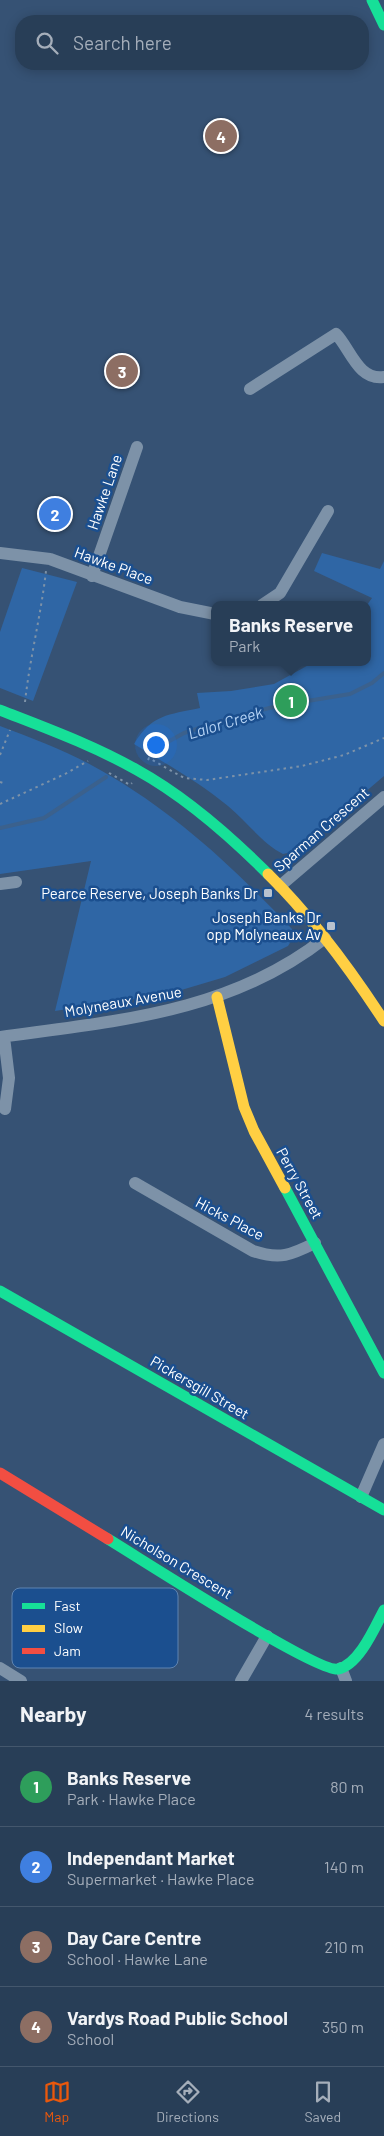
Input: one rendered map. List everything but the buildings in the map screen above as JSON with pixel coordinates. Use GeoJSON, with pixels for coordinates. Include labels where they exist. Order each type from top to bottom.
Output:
{"type":"FeatureCollection","features":[{"type":"Feature","properties":{"kind":"street"},"geometry":{"type":"LineString","coordinates":[[372,0],[384,25]]}},
{"type":"Feature","properties":{"kind":"street"},"geometry":{"type":"LineString","coordinates":[[250,389],[336,334],[360,369],[369,375],[384,377]]}},
{"type":"Feature","properties":{"kind":"street","name":"Hawke Lane"},"geometry":{"type":"LineString","coordinates":[[92,576],[137,447]]}},
{"type":"Feature","properties":{"kind":"street"},"geometry":{"type":"LineString","coordinates":[[268,601],[280,593],[328,511]]}},
{"type":"Feature","properties":{"kind":"street","name":"Hawke Place"},"geometry":{"type":"LineString","coordinates":[[0,553],[50,559],[180,607],[211,613]]}},
{"type":"Feature","properties":{"kind":"street"},"geometry":{"type":"LineString","coordinates":[[0,710],[89,745],[139,772],[209,820],[231,838],[280,886],[347,966],[383,1018]]}},
{"type":"Feature","properties":{"kind":"street","name":"Sparman Crescent"},"geometry":{"type":"LineString","coordinates":[[280,886],[384,797]]}},
{"type":"Feature","properties":{"kind":"street"},"geometry":{"type":"LineString","coordinates":[[0,884],[16,882]]}},
{"type":"Feature","properties":{"kind":"street","name":"Molyneaux Avenue"},"geometry":{"type":"LineString","coordinates":[[2,1037],[145,1016],[217,997],[251,984],[289,964],[325,938]]}},
{"type":"Feature","properties":{"kind":"street","name":"Perry Street"},"geometry":{"type":"LineString","coordinates":[[217,997],[244,1106],[254,1131],[384,1373]]}},
{"type":"Feature","properties":{"kind":"street"},"geometry":{"type":"LineString","coordinates":[[2,1037],[9,1078],[5,1110]]}},
{"type":"Feature","properties":{"kind":"street","name":"Hicks Place"},"geometry":{"type":"LineString","coordinates":[[135,1183],[253,1251],[266,1256],[290,1255],[315,1243]]}},
{"type":"Feature","properties":{"kind":"street","name":"Pickersgill Street"},"geometry":{"type":"LineString","coordinates":[[0,1291],[384,1510]]}},
{"type":"Feature","properties":{"kind":"street"},"geometry":{"type":"LineString","coordinates":[[361,1496],[384,1444]]}},
{"type":"Feature","properties":{"kind":"street","name":"Nicholson Crescent"},"geometry":{"type":"LineString","coordinates":[[0,1473],[267,1636],[325,1667],[341,1668]]}},
{"type":"Feature","properties":{"kind":"street"},"geometry":{"type":"LineString","coordinates":[[346,1681],[341,1668],[361,1649],[384,1610]]}},
{"type":"Feature","properties":{"kind":"street"},"geometry":{"type":"LineString","coordinates":[[241,1681],[267,1636]]}},
{"type":"Feature","properties":{"kind":"street"},"geometry":{"type":"LineString","coordinates":[[0,1668],[21,1681]]}},
{"type":"Feature","properties":{"kind":"path"},"geometry":{"type":"LineString","coordinates":[[25,702],[29,662],[43,598],[46,569],[50,559]]}},
{"type":"Feature","properties":{"kind":"path"},"geometry":{"type":"LineString","coordinates":[[0,755],[11,728]]}},
{"type":"Feature","properties":{"kind":"path"},"geometry":{"type":"LineString","coordinates":[[149,758],[184,778],[207,780],[302,766],[344,755],[384,738]]}},
{"type":"Feature","properties":{"kind":"path"},"geometry":{"type":"LineString","coordinates":[[0,804],[65,774],[88,761]]}},
{"type":"Feature","properties":{"kind":"path"},"geometry":{"type":"LineString","coordinates":[[0,782],[6,784]]}},
{"type":"Feature","properties":{"kind":"shaded area"},"geometry":{"type":"Polygon","coordinates":[[[322,553],[380,569],[384,561],[384,776],[296,851],[283,854],[268,844],[217,797],[134,744],[154,721],[162,717],[200,708],[197,693],[231,691],[274,684],[307,666],[371,666],[370,601],[372,598],[314,571],[322,553]]]}},
{"type":"Feature","properties":{"kind":"shaded area"},"geometry":{"type":"Polygon","coordinates":[[[22,568],[77,582],[33,701],[0,688],[0,632],[22,568]]]}},
{"type":"Feature","properties":{"kind":"shaded area"},"geometry":{"type":"Polygon","coordinates":[[[0,726],[52,746],[90,764],[155,805],[180,824],[226,863],[292,929],[293,938],[288,946],[225,977],[168,994],[55,1011],[91,861],[0,874],[0,726]]]}},
{"type":"Feature","properties":{"kind":"waterway","name":"Lalor Creek"},"geometry":{"type":"LineString","coordinates":[[153,750],[184,733],[231,718],[277,706],[350,694],[372,683],[384,673]]}},
{"type":"Feature","properties":{"kind":"waterway"},"geometry":{"type":"LineString","coordinates":[[0,828],[44,818],[106,777]]}},
{"type":"Feature","properties":{"kind":"traffic: fast"},"geometry":{"type":"LineString","coordinates":[[372,0],[384,25]]}},
{"type":"Feature","properties":{"kind":"traffic: fast"},"geometry":{"type":"LineString","coordinates":[[0,710],[52,730],[120,761],[173,792],[238,845],[268,874]]}},
{"type":"Feature","properties":{"kind":"traffic: fast"},"geometry":{"type":"LineString","coordinates":[[285,1188],[384,1373]]}},
{"type":"Feature","properties":{"kind":"traffic: fast"},"geometry":{"type":"LineString","coordinates":[[0,1291],[384,1510]]}},
{"type":"Feature","properties":{"kind":"traffic: fast"},"geometry":{"type":"LineString","coordinates":[[108,1539],[297,1653],[323,1665],[338,1669],[346,1666],[359,1653],[366,1644],[384,1610]]}},
{"type":"Feature","properties":{"kind":"traffic: slow"},"geometry":{"type":"LineString","coordinates":[[268,874],[330,944],[384,1021]]}},
{"type":"Feature","properties":{"kind":"traffic: slow"},"geometry":{"type":"LineString","coordinates":[[217,997],[244,1107],[254,1131],[285,1188]]}},
{"type":"Feature","properties":{"kind":"traffic: jam"},"geometry":{"type":"LineString","coordinates":[[0,1473],[108,1539]]}},
{"type":"Feature","properties":{"kind":"place","name":"Vardys Road Public School"},"geometry":{"type":"Point","coordinates":[221,136]}},
{"type":"Feature","properties":{"kind":"place","name":"Day Care Centre"},"geometry":{"type":"Point","coordinates":[122,371]}},
{"type":"Feature","properties":{"kind":"place","name":"Independant Market"},"geometry":{"type":"Point","coordinates":[55,514]}},
{"type":"Feature","properties":{"kind":"place","name":"Banks Reserve"},"geometry":{"type":"Point","coordinates":[291,701]}},
{"type":"Feature","properties":{"kind":"place","name":"Pearce Reserve, Joseph Banks Dr"},"geometry":{"type":"Point","coordinates":[268,893]}},
{"type":"Feature","properties":{"kind":"place","name":"Joseph Banks Dr opp Molyneaux Av"},"geometry":{"type":"Point","coordinates":[331,926]}}]}
